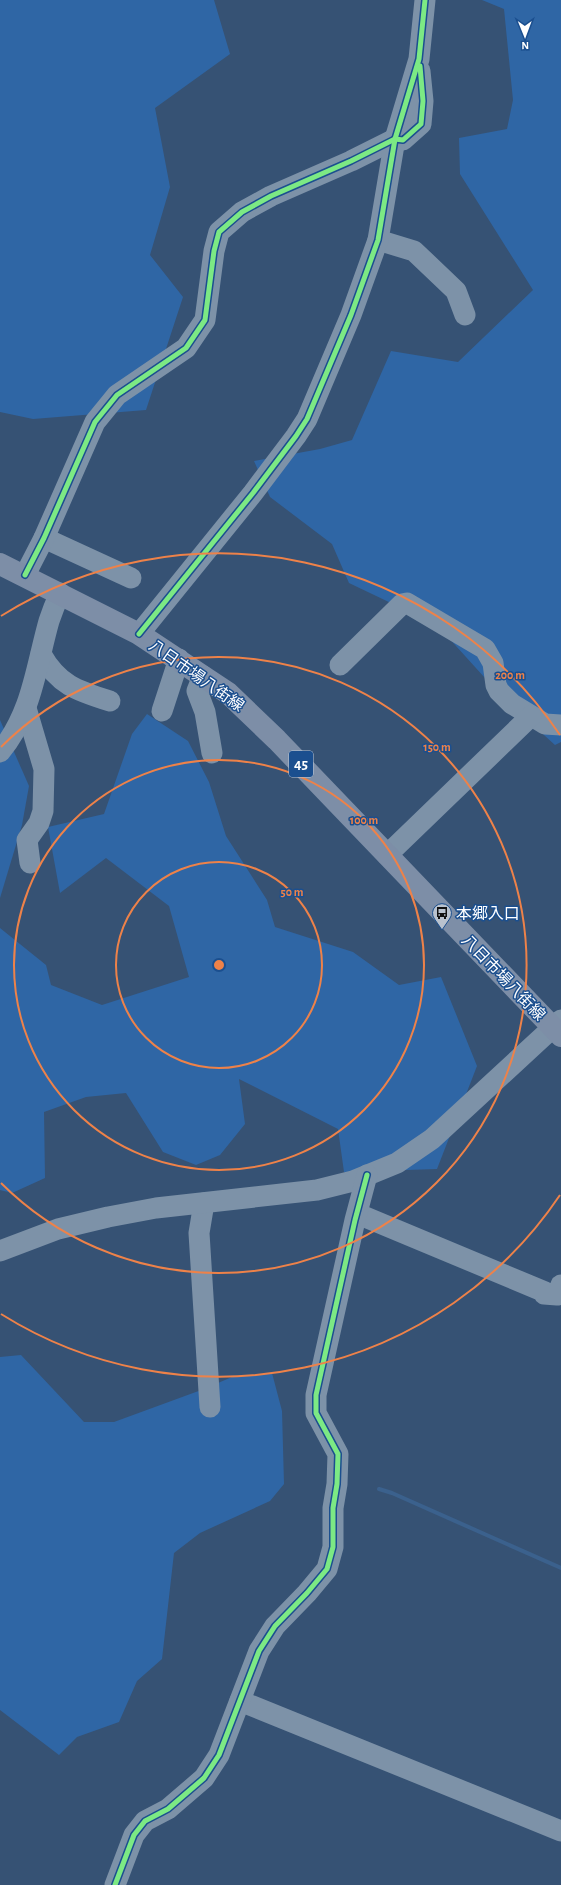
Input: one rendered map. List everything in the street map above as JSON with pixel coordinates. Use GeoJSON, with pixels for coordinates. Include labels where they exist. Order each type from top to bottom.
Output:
{"type":"FeatureCollection","features":[{"type":"Feature","properties":{"kind":"main road","name":"八日市場八街線"},"geometry":{"type":"LineString","coordinates":[[0,564],[139,634],[179,659],[228,693],[250,713],[387,855],[558,1028]]}},
{"type":"Feature","properties":{"kind":"street"},"geometry":{"type":"LineString","coordinates":[[139,634],[296,436],[306,419],[351,315],[378,240],[395,139],[420,58],[426,0]]}},
{"type":"Feature","properties":{"kind":"street"},"geometry":{"type":"LineString","coordinates":[[26,576],[95,422],[105,407],[117,395],[186,348],[205,320],[214,251],[219,232],[242,212],[271,196],[351,161],[395,139]]}},
{"type":"Feature","properties":{"kind":"street"},"geometry":{"type":"LineString","coordinates":[[378,240],[414,251],[456,291],[465,315]]}},
{"type":"Feature","properties":{"kind":"street"},"geometry":{"type":"LineString","coordinates":[[44,538],[131,578]]}},
{"type":"Feature","properties":{"kind":"street"},"geometry":{"type":"LineString","coordinates":[[0,752],[12,737],[26,708],[49,620],[60,593]]}},
{"type":"Feature","properties":{"kind":"street"},"geometry":{"type":"LineString","coordinates":[[340,665],[402,604],[407,604],[485,649],[493,663],[496,685],[499,691],[512,704],[545,724],[561,725]]}},
{"type":"Feature","properties":{"kind":"street"},"geometry":{"type":"LineString","coordinates":[[41,654],[49,669],[61,680],[78,691],[110,701]]}},
{"type":"Feature","properties":{"kind":"street"},"geometry":{"type":"LineString","coordinates":[[162,711],[179,659]]}},
{"type":"Feature","properties":{"kind":"street"},"geometry":{"type":"LineString","coordinates":[[203,676],[197,691],[205,712],[212,753]]}},
{"type":"Feature","properties":{"kind":"street"},"geometry":{"type":"LineString","coordinates":[[26,708],[44,769],[43,811],[39,823],[27,840],[30,863]]}},
{"type":"Feature","properties":{"kind":"street"},"geometry":{"type":"LineString","coordinates":[[387,855],[531,716]]}},
{"type":"Feature","properties":{"kind":"street"},"geometry":{"type":"LineString","coordinates":[[0,1251],[58,1229],[108,1216],[204,1202],[317,1190],[353,1182],[396,1163],[432,1139],[558,1028]]}},
{"type":"Feature","properties":{"kind":"street"},"geometry":{"type":"LineString","coordinates":[[115,1885],[134,1835],[145,1821],[168,1809],[204,1778],[219,1755],[259,1651],[275,1626],[307,1593],[327,1569],[333,1547],[333,1508],[337,1484],[338,1454],[316,1413],[316,1395],[367,1175]]}},
{"type":"Feature","properties":{"kind":"street"},"geometry":{"type":"LineString","coordinates":[[204,1202],[200,1233],[210,1407]]}},
{"type":"Feature","properties":{"kind":"street"},"geometry":{"type":"LineString","coordinates":[[358,1214],[545,1292],[544,1294],[557,1295],[561,1285]]}},
{"type":"Feature","properties":{"kind":"street"},"geometry":{"type":"LineString","coordinates":[[240,1701],[561,1831]]}},
{"type":"Feature","properties":{"kind":"shaded area"},"geometry":{"type":"Polygon","coordinates":[[[0,0],[214,0],[230,54],[155,108],[170,187],[150,255],[183,297],[146,410],[33,419],[0,412],[0,0]]]}},
{"type":"Feature","properties":{"kind":"shaded area"},"geometry":{"type":"Polygon","coordinates":[[[482,0],[561,0],[561,742],[555,745],[504,699],[437,625],[349,583],[332,544],[270,497],[254,461],[320,449],[352,440],[391,351],[458,362],[533,290],[460,174],[459,138],[507,129],[513,100],[504,9],[482,0]]]}},
{"type":"Feature","properties":{"kind":"shaded area"},"geometry":{"type":"Polygon","coordinates":[[[147,714],[188,741],[209,782],[226,836],[267,900],[275,927],[353,952],[399,985],[441,977],[477,1066],[437,1169],[344,1172],[338,1129],[239,1079],[245,1124],[220,1155],[196,1165],[163,1152],[126,1093],[86,1097],[44,1112],[45,1178],[12,1193],[0,1190],[0,928],[46,965],[51,985],[102,1005],[189,977],[169,906],[106,858],[60,893],[48,827],[104,814],[132,734],[147,714]]]}},
{"type":"Feature","properties":{"kind":"shaded area"},"geometry":{"type":"Polygon","coordinates":[[[0,720],[29,786],[22,825],[0,898],[0,720]]]}},
{"type":"Feature","properties":{"kind":"shaded area"},"geometry":{"type":"Polygon","coordinates":[[[21,1355],[84,1422],[114,1422],[204,1389],[232,1377],[272,1373],[282,1411],[284,1484],[270,1501],[200,1533],[174,1553],[162,1659],[137,1681],[119,1722],[77,1737],[59,1755],[0,1710],[0,1357],[21,1355]]]}},
{"type":"Feature","properties":{"kind":"waterway"},"geometry":{"type":"LineString","coordinates":[[379,1489],[392,1493],[561,1568]]}},
{"type":"Feature","properties":{"kind":"cycle path"},"geometry":{"type":"LineString","coordinates":[[139,634],[253,493],[307,419],[351,315],[378,240],[395,139],[419,59],[425,0]]}},
{"type":"Feature","properties":{"kind":"cycle path"},"geometry":{"type":"LineString","coordinates":[[25,575],[44,538],[95,422],[117,395],[186,348],[205,320],[214,251],[219,232],[242,212],[271,196],[351,161],[395,139],[403,140],[421,124],[423,101],[420,66]]}},
{"type":"Feature","properties":{"kind":"cycle path"},"geometry":{"type":"LineString","coordinates":[[115,1885],[134,1835],[145,1821],[168,1809],[204,1778],[219,1755],[259,1651],[275,1626],[307,1593],[327,1569],[333,1547],[333,1508],[337,1484],[338,1454],[316,1413],[316,1395],[355,1220],[367,1175]]}},
{"type":"Feature","properties":{"kind":"place","name":"本郷入口"},"geometry":{"type":"Point","coordinates":[442,930]}}]}
